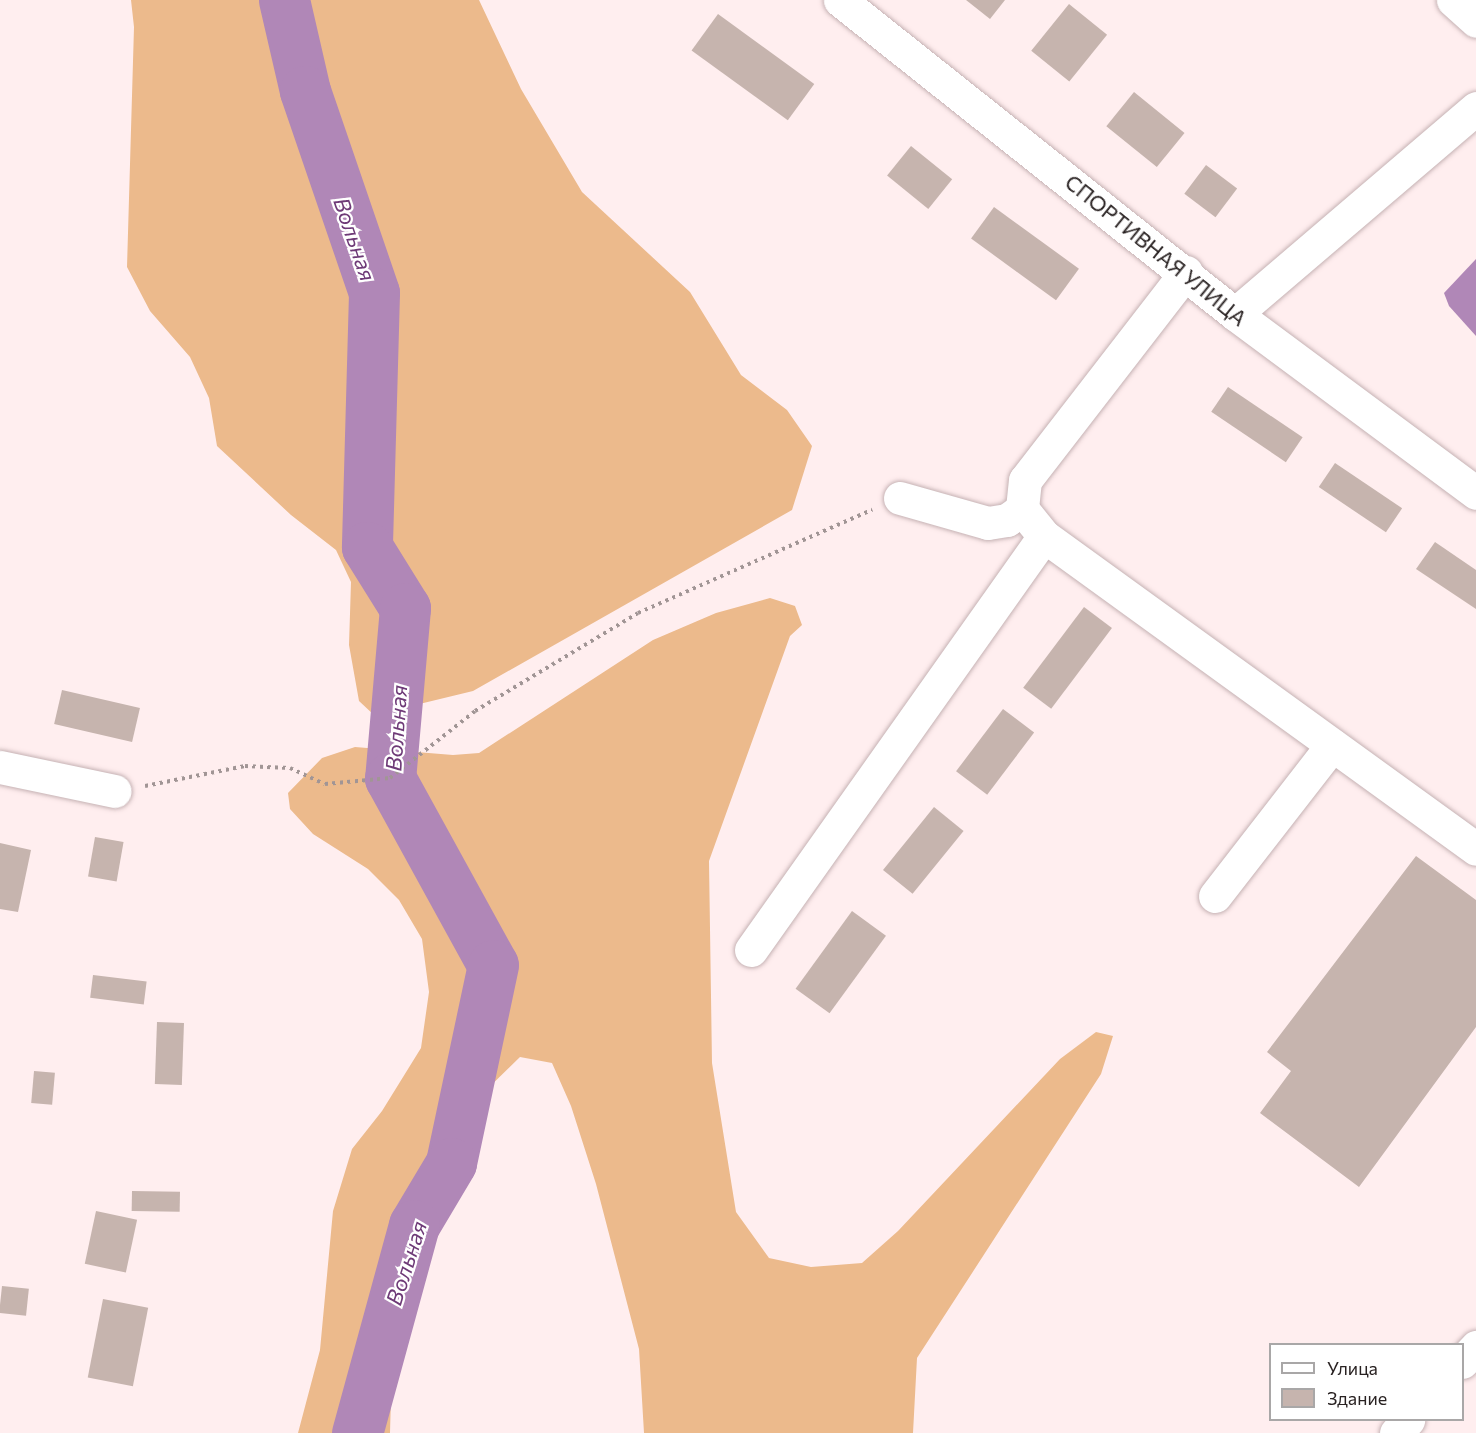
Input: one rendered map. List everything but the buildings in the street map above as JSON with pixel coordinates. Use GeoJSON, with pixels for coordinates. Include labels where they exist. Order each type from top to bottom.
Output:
{"type":"FeatureCollection","features":[{"type":"Feature","properties":{"kind":"street","name":"СПОРТИВНАЯ УЛИЦА"},"geometry":{"type":"LineString","coordinates":[[840,0],[1186,272],[1235,314],[1476,493]]}},
{"type":"Feature","properties":{"kind":"street"},"geometry":{"type":"LineString","coordinates":[[1454,0],[1476,21]]}},
{"type":"Feature","properties":{"kind":"street"},"geometry":{"type":"LineString","coordinates":[[1235,314],[1476,108]]}},
{"type":"Feature","properties":{"kind":"street"},"geometry":{"type":"LineString","coordinates":[[1186,272],[1025,480],[1022,509],[1044,536],[1476,849]]}},
{"type":"Feature","properties":{"kind":"street"},"geometry":{"type":"LineString","coordinates":[[900,498],[988,522],[1006,520],[1022,509]]}},
{"type":"Feature","properties":{"kind":"street"},"geometry":{"type":"LineString","coordinates":[[751,950],[1044,536]]}},
{"type":"Feature","properties":{"kind":"street"},"geometry":{"type":"LineString","coordinates":[[1215,896],[1332,745]]}},
{"type":"Feature","properties":{"kind":"street"},"geometry":{"type":"LineString","coordinates":[[0,767],[115,791]]}},
{"type":"Feature","properties":{"kind":"street"},"geometry":{"type":"LineString","coordinates":[[1464,1360],[1476,1347]]}},
{"type":"Feature","properties":{"kind":"street"},"geometry":{"type":"LineString","coordinates":[[1396,1433],[1406,1421]]}},
{"type":"Feature","properties":{"kind":"path"},"geometry":{"type":"LineString","coordinates":[[115,791],[245,766],[290,768],[325,784],[390,778],[475,711],[639,613],[900,498]]}},
{"type":"Feature","properties":{"kind":"shaded area"},"geometry":{"type":"Polygon","coordinates":[[[131,0],[479,0],[521,89],[582,192],[690,292],[741,375],[787,410],[812,446],[792,510],[473,691],[374,715],[359,701],[349,645],[351,582],[336,550],[291,515],[217,446],[209,398],[190,357],[150,311],[127,267],[134,27],[131,0]]]}},
{"type":"Feature","properties":{"kind":"shaded area"},"geometry":{"type":"Polygon","coordinates":[[[1476,259],[1476,336],[1449,306],[1444,293],[1476,259]]]}},
{"type":"Feature","properties":{"kind":"shaded area"},"geometry":{"type":"Polygon","coordinates":[[[770,598],[795,606],[802,625],[790,636],[709,861],[712,1063],[736,1212],[769,1258],[811,1267],[862,1263],[898,1231],[1060,1059],[1096,1032],[1113,1036],[1101,1074],[917,1358],[913,1433],[644,1433],[639,1349],[596,1184],[571,1106],[552,1063],[520,1057],[475,1101],[455,1186],[413,1294],[391,1396],[390,1433],[298,1433],[320,1350],[333,1211],[352,1149],[382,1111],[421,1048],[429,992],[422,939],[399,900],[368,869],[313,834],[290,809],[288,793],[322,758],[355,747],[453,755],[479,753],[653,640],[716,613],[770,598]]]}},
{"type":"Feature","properties":{"kind":"waterway","name":"Вольная"},"geometry":{"type":"LineString","coordinates":[[284,0],[305,91],[374,293],[367,547],[405,608],[390,778],[493,965],[451,1163],[414,1225],[357,1433]]}}]}
